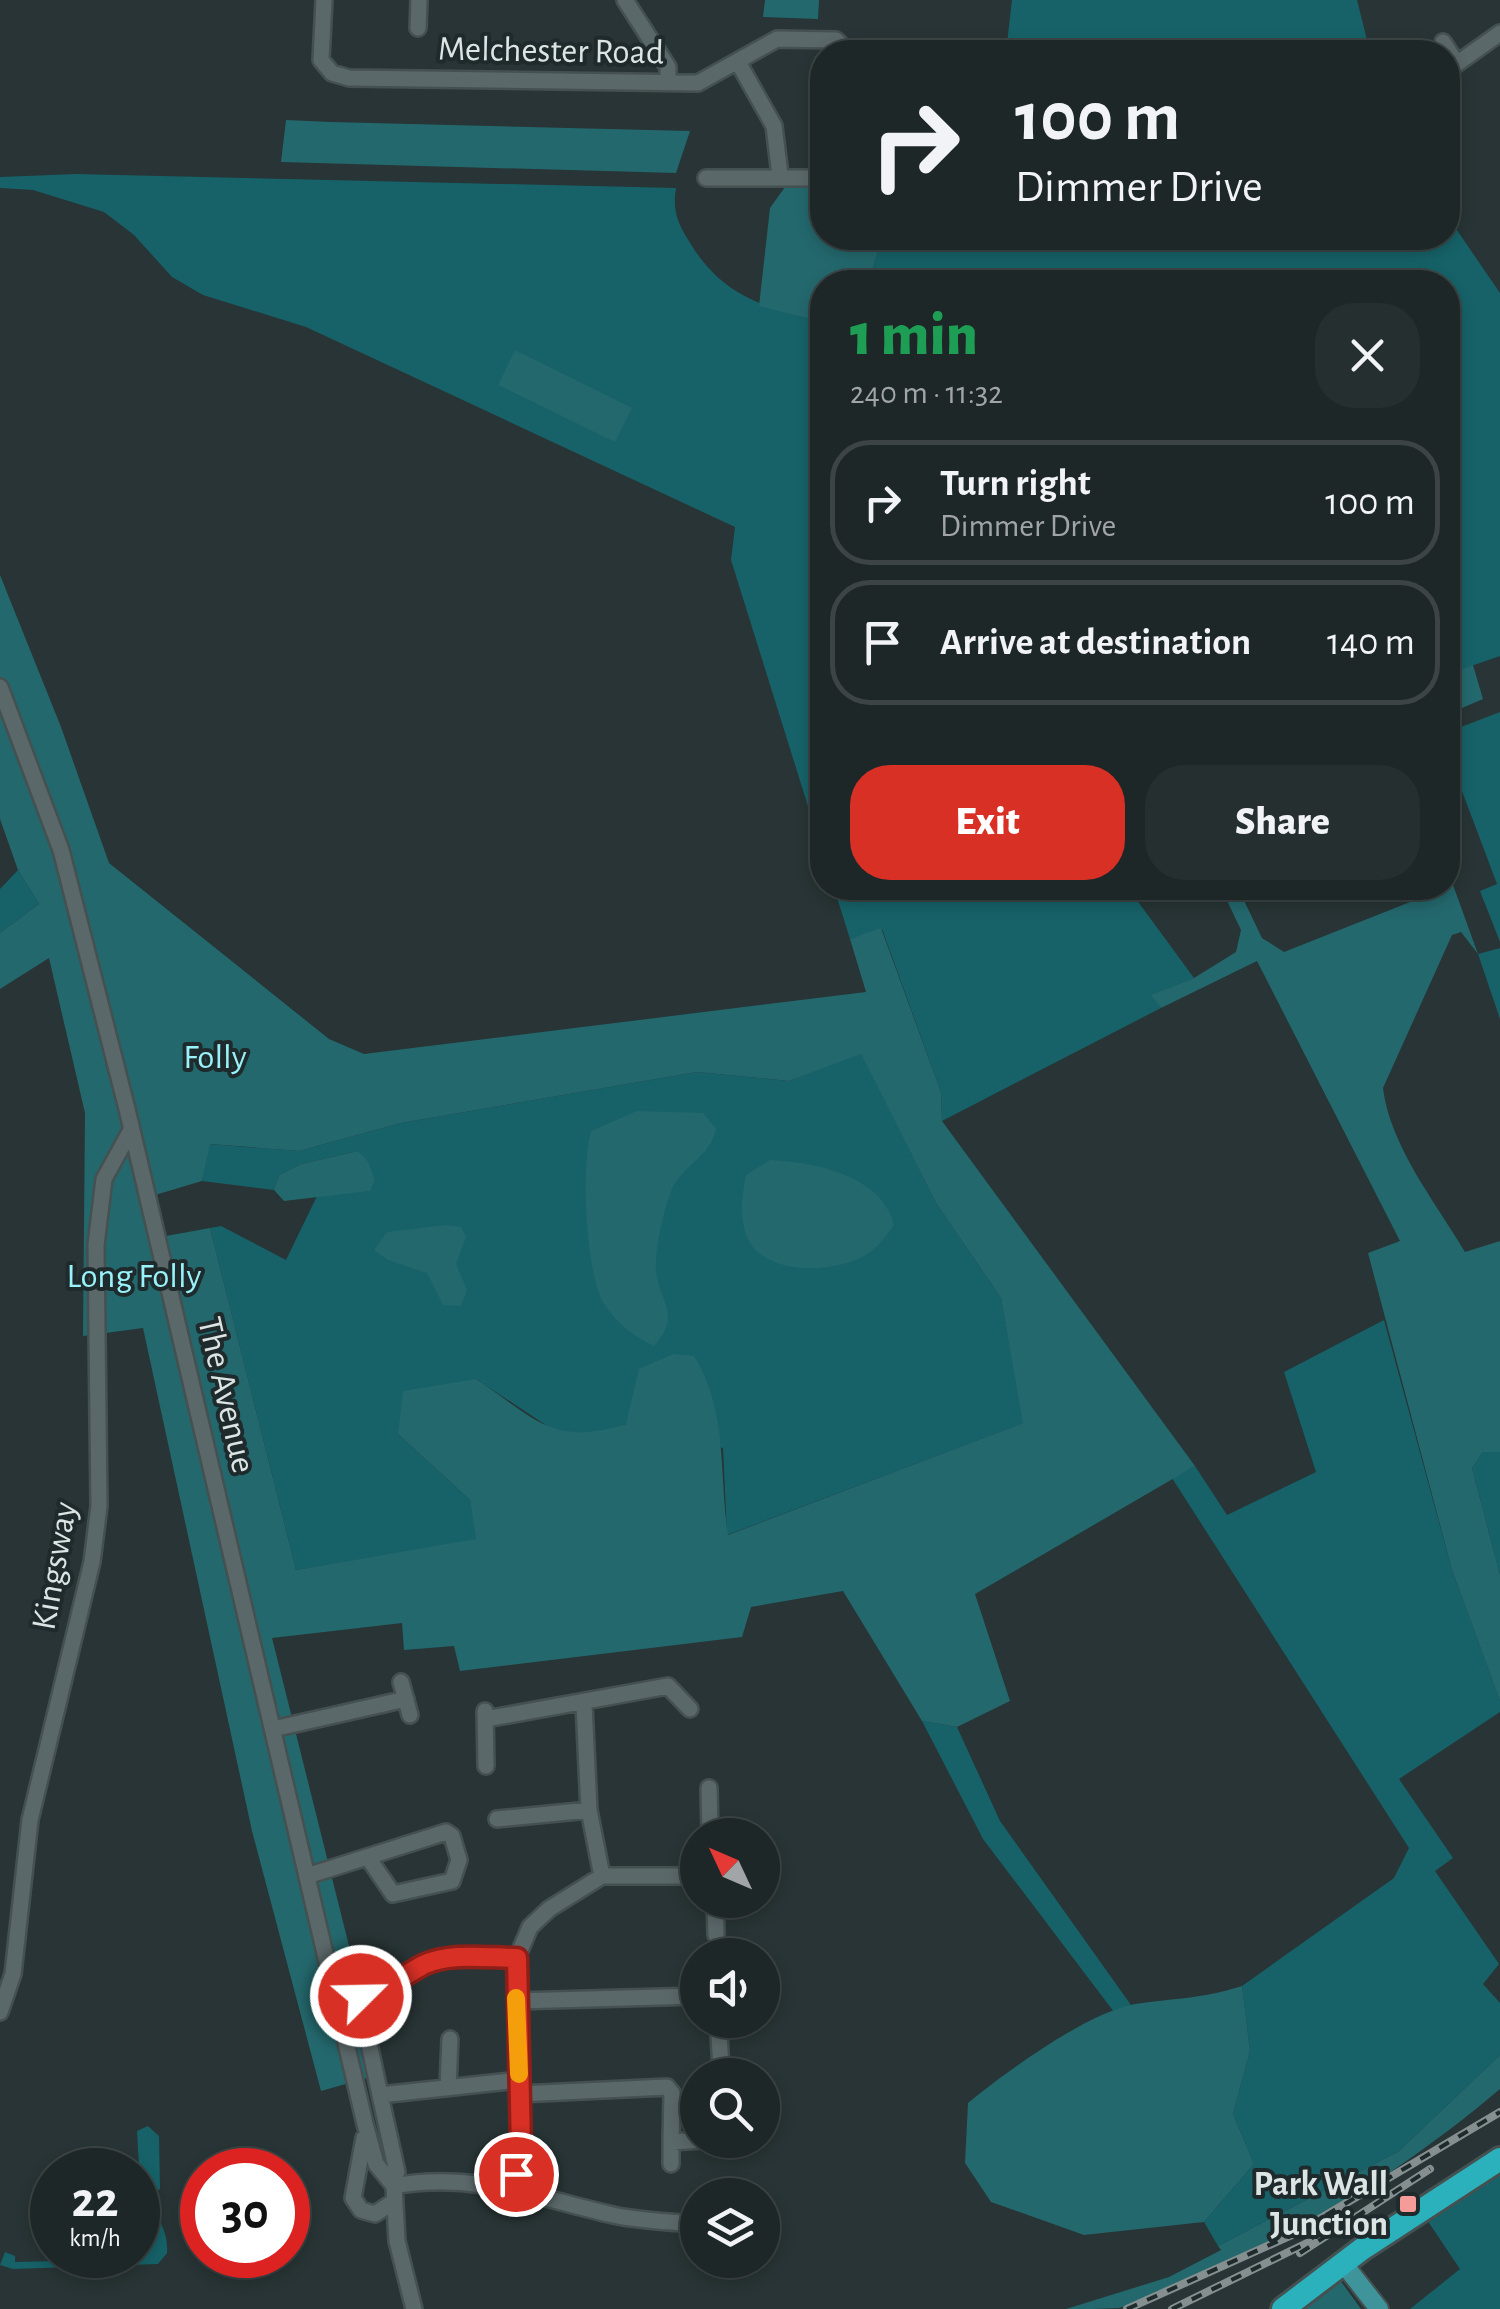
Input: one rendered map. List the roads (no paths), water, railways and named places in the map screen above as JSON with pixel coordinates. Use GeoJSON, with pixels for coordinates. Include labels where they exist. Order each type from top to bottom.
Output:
{"type":"FeatureCollection","features":[{"type":"Feature","properties":{"kind":"highway"},"geometry":{"type":"LineString","coordinates":[[1283,2309],[1343,2263],[1500,2159]]}},
{"type":"Feature","properties":{"kind":"main road"},"geometry":{"type":"LineString","coordinates":[[1343,2263],[1379,2309]]}},
{"type":"Feature","properties":{"kind":"street","name":"Melchester Road"},"geometry":{"type":"LineString","coordinates":[[324,0],[320,52],[327,69],[339,77],[708,80],[777,39],[810,43]]}},
{"type":"Feature","properties":{"kind":"street"},"geometry":{"type":"LineString","coordinates":[[418,28],[419,0]]}},
{"type":"Feature","properties":{"kind":"street"},"geometry":{"type":"LineString","coordinates":[[625,0],[668,67],[668,82]]}},
{"type":"Feature","properties":{"kind":"street"},"geometry":{"type":"LineString","coordinates":[[1460,60],[1500,32]]}},
{"type":"Feature","properties":{"kind":"street"},"geometry":{"type":"LineString","coordinates":[[738,62],[774,126],[780,175]]}},
{"type":"Feature","properties":{"kind":"street"},"geometry":{"type":"LineString","coordinates":[[706,178],[810,177]]}},
{"type":"Feature","properties":{"kind":"street","name":"The Avenue"},"geometry":{"type":"LineString","coordinates":[[0,687],[61,850],[310,1875],[365,2124],[391,2183],[397,2241],[414,2309]]}},
{"type":"Feature","properties":{"kind":"street","name":"Kingsway"},"geometry":{"type":"LineString","coordinates":[[0,2012],[13,1974],[30,1820],[92,1562],[99,1506],[96,1245],[104,1179],[131,1130]]}},
{"type":"Feature","properties":{"kind":"street"},"geometry":{"type":"LineString","coordinates":[[666,1668],[668,1686],[690,1709]]}},
{"type":"Feature","properties":{"kind":"street"},"geometry":{"type":"LineString","coordinates":[[274,1729],[408,1707],[401,1682]]}},
{"type":"Feature","properties":{"kind":"street"},"geometry":{"type":"LineString","coordinates":[[486,1766],[485,1715],[584,1704],[668,1686]]}},
{"type":"Feature","properties":{"kind":"street"},"geometry":{"type":"LineString","coordinates":[[584,1704],[589,1810],[602,1876]]}},
{"type":"Feature","properties":{"kind":"street"},"geometry":{"type":"LineString","coordinates":[[709,1788],[710,1818]]}},
{"type":"Feature","properties":{"kind":"street"},"geometry":{"type":"LineString","coordinates":[[497,1818],[589,1810]]}},
{"type":"Feature","properties":{"kind":"street"},"geometry":{"type":"LineString","coordinates":[[310,1875],[446,1832],[459,1853],[452,1881],[393,1894],[369,1859]]}},
{"type":"Feature","properties":{"kind":"street"},"geometry":{"type":"LineString","coordinates":[[509,2186],[521,2150],[517,1958],[540,1916],[602,1876],[680,1876]]}},
{"type":"Feature","properties":{"kind":"street"},"geometry":{"type":"LineString","coordinates":[[340,2002],[382,1991],[424,1964],[446,1958],[517,1958]]}},
{"type":"Feature","properties":{"kind":"street"},"geometry":{"type":"LineString","coordinates":[[516,2002],[680,1997]]}},
{"type":"Feature","properties":{"kind":"street"},"geometry":{"type":"LineString","coordinates":[[365,2025],[380,2095],[391,2183],[374,2214]]}},
{"type":"Feature","properties":{"kind":"street"},"geometry":{"type":"LineString","coordinates":[[448,2087],[450,2038]]}},
{"type":"Feature","properties":{"kind":"street"},"geometry":{"type":"LineString","coordinates":[[380,2095],[448,2087],[667,2087],[672,2093],[671,2164]]}},
{"type":"Feature","properties":{"kind":"street","name":"The Avenue"},"geometry":{"type":"LineString","coordinates":[[365,2124],[356,2205],[374,2214],[397,2241]]}},
{"type":"Feature","properties":{"kind":"street"},"geometry":{"type":"LineString","coordinates":[[671,2142],[680,2141]]}},
{"type":"Feature","properties":{"kind":"street"},"geometry":{"type":"LineString","coordinates":[[356,2182],[366,2173],[391,2183],[431,2180],[509,2186],[615,2215],[680,2222]]}},
{"type":"Feature","properties":{"kind":"railway"},"geometry":{"type":"LineString","coordinates":[[1127,2309],[1294,2234],[1500,2112]]}},
{"type":"Feature","properties":{"kind":"railway"},"geometry":{"type":"LineString","coordinates":[[1300,2253],[1430,2169]]}},
{"type":"Feature","properties":{"kind":"railway"},"geometry":{"type":"LineString","coordinates":[[1172,2309],[1309,2242]]}},
{"type":"Feature","properties":{"kind":"place","name":"Park Wall Junction"},"geometry":{"type":"Point","coordinates":[1408,2204]}},
{"type":"Feature","properties":{"kind":"park label","name":"Folly"},"geometry":{"type":"Point","coordinates":[215,1057]}},
{"type":"Feature","properties":{"kind":"park label","name":"Long Folly"},"geometry":{"type":"Point","coordinates":[134,1276]}}]}
